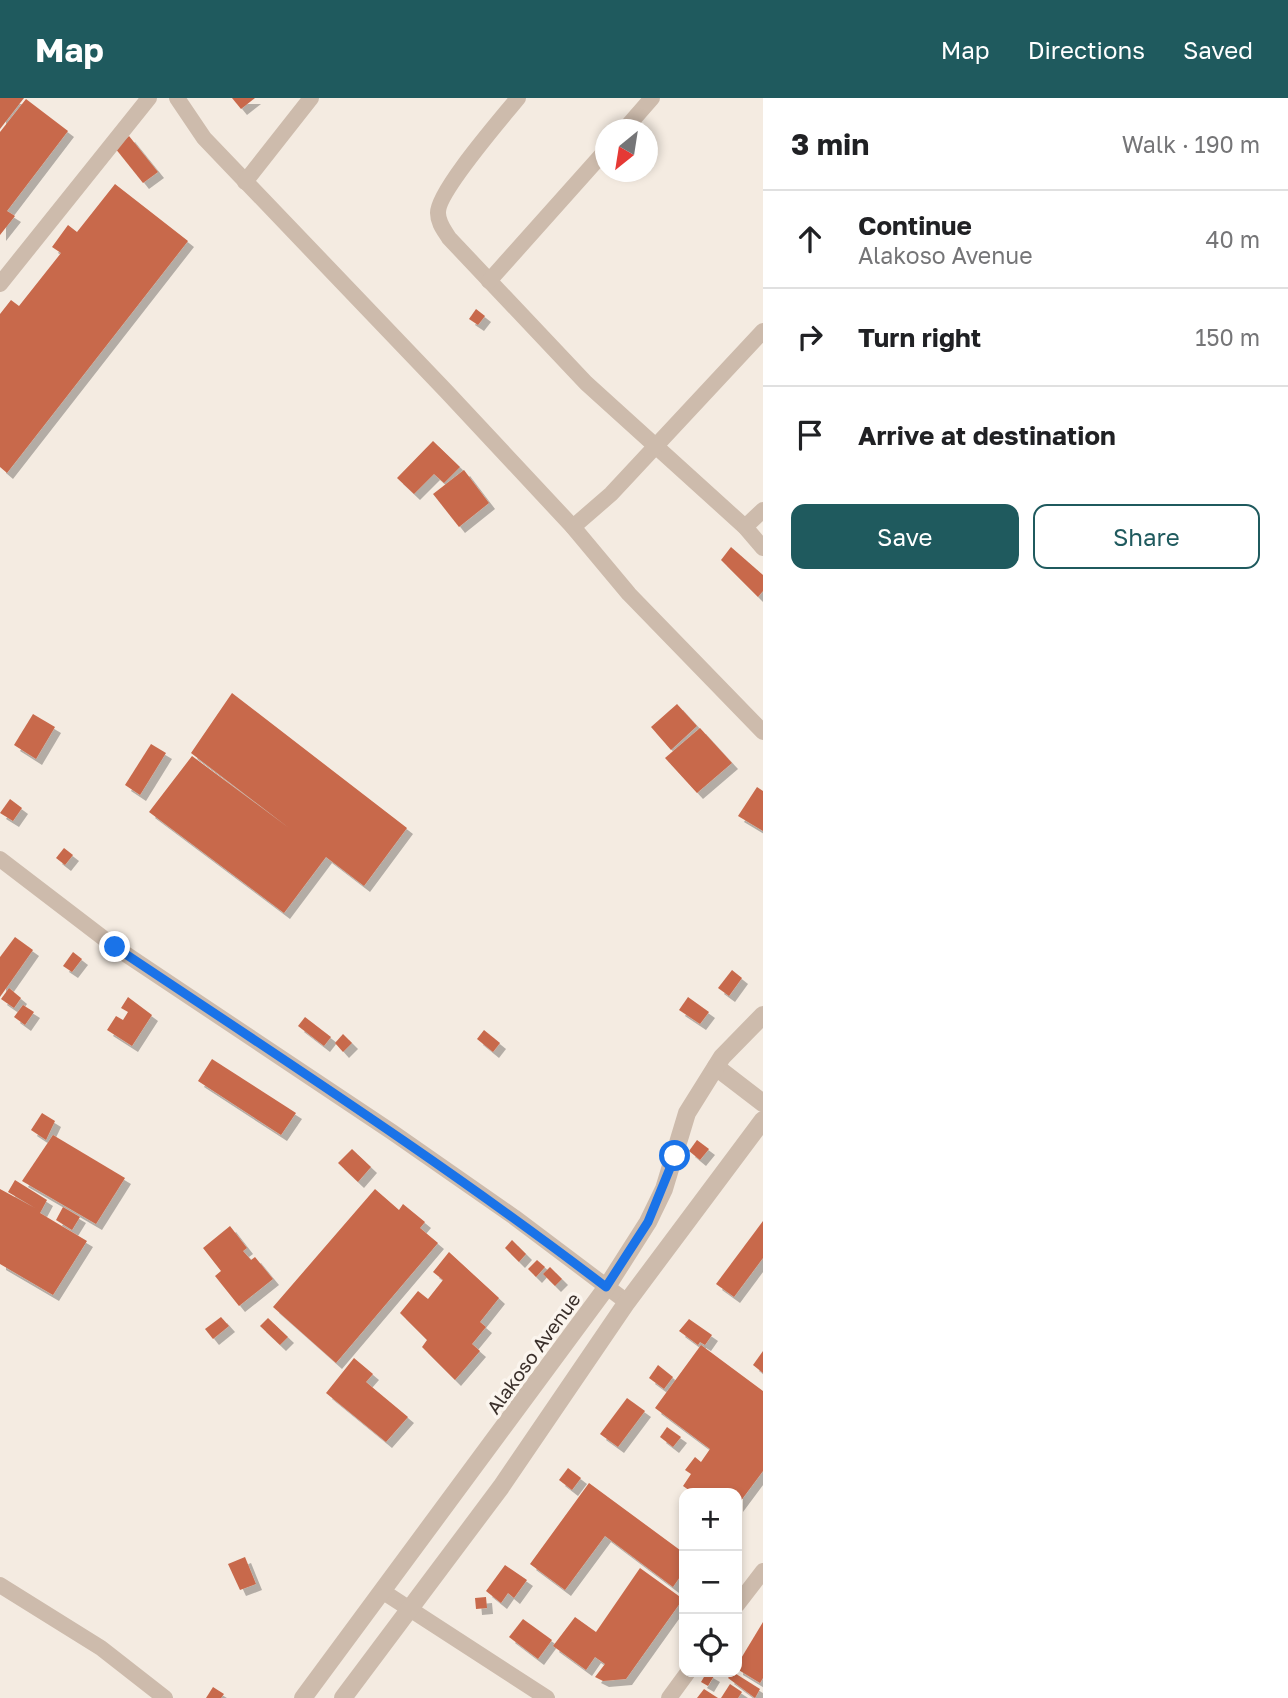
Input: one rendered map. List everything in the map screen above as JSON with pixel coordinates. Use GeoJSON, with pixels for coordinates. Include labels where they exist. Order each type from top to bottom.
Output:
{"type":"FeatureCollection","features":[{"type":"Feature","properties":{"kind":"street","name":"Alakoso Avenue"},"geometry":{"type":"LineString","coordinates":[[303,1698],[606,1287],[648,1222],[664,1189],[687,1113],[716,1067],[763,1015]]}},
{"type":"Feature","properties":{"kind":"street"},"geometry":{"type":"LineString","coordinates":[[716,1067],[763,1103]]}},
{"type":"Feature","properties":{"kind":"street"},"geometry":{"type":"LineString","coordinates":[[343,1698],[501,1487],[626,1302],[763,1120]]}},
{"type":"Feature","properties":{"kind":"lane"},"geometry":{"type":"LineString","coordinates":[[0,284],[149,98]]}},
{"type":"Feature","properties":{"kind":"lane"},"geometry":{"type":"LineString","coordinates":[[177,98],[204,138],[573,527],[629,594],[763,732]]}},
{"type":"Feature","properties":{"kind":"lane"},"geometry":{"type":"LineString","coordinates":[[293,98],[295,115]]}},
{"type":"Feature","properties":{"kind":"lane"},"geometry":{"type":"LineString","coordinates":[[245,182],[311,98]]}},
{"type":"Feature","properties":{"kind":"lane"},"geometry":{"type":"LineString","coordinates":[[518,98],[450,186],[438,212],[449,238],[586,383],[745,527],[763,548]]}},
{"type":"Feature","properties":{"kind":"lane"},"geometry":{"type":"LineString","coordinates":[[634,119],[652,98]]}},
{"type":"Feature","properties":{"kind":"lane"},"geometry":{"type":"LineString","coordinates":[[489,281],[595,162]]}},
{"type":"Feature","properties":{"kind":"lane"},"geometry":{"type":"LineString","coordinates":[[573,527],[655,448],[763,331]]}},
{"type":"Feature","properties":{"kind":"lane"},"geometry":{"type":"LineString","coordinates":[[745,527],[763,510]]}},
{"type":"Feature","properties":{"kind":"lane"},"geometry":{"type":"LineString","coordinates":[[0,859],[115,947],[437,1163],[514,1217],[626,1302]]}},
{"type":"Feature","properties":{"kind":"lane"},"geometry":{"type":"LineString","coordinates":[[742,1598],[763,1571]]}},
{"type":"Feature","properties":{"kind":"lane"},"geometry":{"type":"LineString","coordinates":[[0,1585],[101,1648],[165,1698]]}},
{"type":"Feature","properties":{"kind":"lane"},"geometry":{"type":"LineString","coordinates":[[382,1591],[407,1610],[547,1698]]}},
{"type":"Feature","properties":{"kind":"lane"},"geometry":{"type":"LineString","coordinates":[[669,1698],[684,1677]]}},
{"type":"Feature","properties":{"kind":"building"},"geometry":{"type":"Polygon","coordinates":[[[0,98],[24,98],[0,129],[0,98]]]}},
{"type":"Feature","properties":{"kind":"building"},"geometry":{"type":"Polygon","coordinates":[[[232,98],[255,98],[241,109],[232,98]]]}},
{"type":"Feature","properties":{"kind":"building"},"geometry":{"type":"Polygon","coordinates":[[[26,99],[68,131],[7,211],[15,216],[0,235],[0,132],[26,99]]]}},
{"type":"Feature","properties":{"kind":"building"},"geometry":{"type":"Polygon","coordinates":[[[129,136],[158,172],[143,183],[115,148],[129,136]]]}},
{"type":"Feature","properties":{"kind":"building"},"geometry":{"type":"Polygon","coordinates":[[[115,184],[188,241],[7,473],[0,467],[0,314],[11,300],[19,306],[61,253],[52,247],[68,225],[77,232],[115,184]]]}},
{"type":"Feature","properties":{"kind":"building"},"geometry":{"type":"Polygon","coordinates":[[[476,309],[485,316],[478,325],[469,319],[476,309]]]}},
{"type":"Feature","properties":{"kind":"building"},"geometry":{"type":"Polygon","coordinates":[[[433,441],[460,467],[444,483],[434,474],[414,494],[397,478],[433,441]]]}},
{"type":"Feature","properties":{"kind":"building"},"geometry":{"type":"Polygon","coordinates":[[[464,470],[489,503],[459,527],[433,494],[464,470]]]}},
{"type":"Feature","properties":{"kind":"building"},"geometry":{"type":"Polygon","coordinates":[[[731,547],[763,575],[763,591],[758,597],[721,560],[731,547]]]}},
{"type":"Feature","properties":{"kind":"building"},"geometry":{"type":"Polygon","coordinates":[[[232,693],[407,828],[364,886],[326,857],[284,913],[149,812],[192,756],[289,828],[191,753],[232,693]]]}},
{"type":"Feature","properties":{"kind":"building"},"geometry":{"type":"Polygon","coordinates":[[[677,704],[697,726],[671,750],[651,727],[677,704]]]}},
{"type":"Feature","properties":{"kind":"building"},"geometry":{"type":"Polygon","coordinates":[[[33,714],[55,727],[36,759],[14,745],[33,714]]]}},
{"type":"Feature","properties":{"kind":"building"},"geometry":{"type":"Polygon","coordinates":[[[700,728],[732,763],[697,793],[665,758],[700,728]]]}},
{"type":"Feature","properties":{"kind":"building"},"geometry":{"type":"Polygon","coordinates":[[[151,744],[166,753],[140,795],[125,785],[151,744]]]}},
{"type":"Feature","properties":{"kind":"building"},"geometry":{"type":"Polygon","coordinates":[[[757,787],[763,791],[763,831],[738,816],[757,787]]]}},
{"type":"Feature","properties":{"kind":"building"},"geometry":{"type":"Polygon","coordinates":[[[10,799],[22,808],[13,821],[0,813],[10,799]]]}},
{"type":"Feature","properties":{"kind":"building"},"geometry":{"type":"Polygon","coordinates":[[[64,848],[73,855],[65,865],[56,858],[64,848]]]}},
{"type":"Feature","properties":{"kind":"building"},"geometry":{"type":"Polygon","coordinates":[[[15,937],[33,950],[0,997],[0,957],[15,937]]]}},
{"type":"Feature","properties":{"kind":"building"},"geometry":{"type":"Polygon","coordinates":[[[73,952],[82,959],[72,972],[63,966],[73,952]]]}},
{"type":"Feature","properties":{"kind":"building"},"geometry":{"type":"Polygon","coordinates":[[[732,970],[742,978],[729,996],[718,988],[732,970]]]}},
{"type":"Feature","properties":{"kind":"building"},"geometry":{"type":"Polygon","coordinates":[[[9,988],[21,998],[14,1008],[1,999],[9,988]]]}},
{"type":"Feature","properties":{"kind":"building"},"geometry":{"type":"Polygon","coordinates":[[[128,997],[152,1015],[132,1046],[107,1030],[116,1016],[123,1020],[128,1012],[121,1008],[128,997]]]}},
{"type":"Feature","properties":{"kind":"building"},"geometry":{"type":"Polygon","coordinates":[[[688,997],[709,1012],[700,1024],[679,1010],[688,997]]]}},
{"type":"Feature","properties":{"kind":"building"},"geometry":{"type":"Polygon","coordinates":[[[23,1005],[34,1012],[25,1025],[14,1017],[23,1005]]]}},
{"type":"Feature","properties":{"kind":"building"},"geometry":{"type":"Polygon","coordinates":[[[305,1017],[331,1037],[324,1046],[298,1026],[305,1017]]]}},
{"type":"Feature","properties":{"kind":"building"},"geometry":{"type":"Polygon","coordinates":[[[484,1030],[500,1043],[493,1052],[477,1039],[484,1030]]]}},
{"type":"Feature","properties":{"kind":"building"},"geometry":{"type":"Polygon","coordinates":[[[343,1034],[352,1043],[343,1052],[335,1043],[343,1034]]]}},
{"type":"Feature","properties":{"kind":"building"},"geometry":{"type":"Polygon","coordinates":[[[212,1059],[296,1113],[281,1135],[198,1081],[212,1059]]]}},
{"type":"Feature","properties":{"kind":"building"},"geometry":{"type":"Polygon","coordinates":[[[42,1113],[55,1121],[46,1140],[31,1130],[42,1113]]]}},
{"type":"Feature","properties":{"kind":"building"},"geometry":{"type":"Polygon","coordinates":[[[53,1135],[125,1178],[96,1224],[22,1181],[53,1135]]]}},
{"type":"Feature","properties":{"kind":"building"},"geometry":{"type":"Polygon","coordinates":[[[697,1140],[709,1149],[700,1160],[689,1151],[697,1140]]]}},
{"type":"Feature","properties":{"kind":"building"},"geometry":{"type":"Polygon","coordinates":[[[352,1149],[371,1167],[358,1182],[338,1163],[352,1149]]]}},
{"type":"Feature","properties":{"kind":"building"},"geometry":{"type":"Polygon","coordinates":[[[15,1180],[47,1200],[40,1213],[87,1241],[53,1295],[0,1264],[0,1189],[35,1208],[8,1192],[15,1180]]]}},
{"type":"Feature","properties":{"kind":"building"},"geometry":{"type":"Polygon","coordinates":[[[375,1189],[399,1210],[403,1204],[425,1222],[420,1228],[438,1243],[336,1363],[273,1307],[375,1189]]]}},
{"type":"Feature","properties":{"kind":"building"},"geometry":{"type":"Polygon","coordinates":[[[63,1207],[80,1217],[72,1230],[56,1220],[63,1207]]]}},
{"type":"Feature","properties":{"kind":"building"},"geometry":{"type":"Polygon","coordinates":[[[763,1221],[763,1258],[734,1297],[716,1284],[763,1221]]]}},
{"type":"Feature","properties":{"kind":"building"},"geometry":{"type":"Polygon","coordinates":[[[230,1226],[247,1248],[243,1251],[251,1260],[255,1257],[273,1279],[239,1306],[215,1276],[221,1271],[203,1248],[230,1226]]]}},
{"type":"Feature","properties":{"kind":"building"},"geometry":{"type":"Polygon","coordinates":[[[512,1240],[526,1254],[519,1262],[505,1248],[512,1240]]]}},
{"type":"Feature","properties":{"kind":"building"},"geometry":{"type":"Polygon","coordinates":[[[449,1252],[499,1298],[480,1322],[486,1327],[472,1344],[480,1351],[455,1380],[422,1347],[427,1340],[400,1313],[418,1291],[428,1299],[443,1280],[433,1272],[449,1252]]]}},
{"type":"Feature","properties":{"kind":"building"},"geometry":{"type":"Polygon","coordinates":[[[537,1260],[545,1267],[536,1277],[528,1269],[537,1260]]]}},
{"type":"Feature","properties":{"kind":"building"},"geometry":{"type":"Polygon","coordinates":[[[550,1267],[562,1279],[555,1286],[543,1274],[550,1267]]]}},
{"type":"Feature","properties":{"kind":"building"},"geometry":{"type":"Polygon","coordinates":[[[221,1317],[229,1326],[213,1339],[205,1329],[221,1317]]]}},
{"type":"Feature","properties":{"kind":"building"},"geometry":{"type":"Polygon","coordinates":[[[268,1318],[288,1337],[280,1345],[260,1326],[268,1318]]]}},
{"type":"Feature","properties":{"kind":"building"},"geometry":{"type":"Polygon","coordinates":[[[689,1319],[712,1335],[705,1345],[700,1342],[698,1345],[679,1331],[689,1319]]]}},
{"type":"Feature","properties":{"kind":"building"},"geometry":{"type":"Polygon","coordinates":[[[701,1345],[763,1391],[763,1471],[742,1499],[742,1488],[683,1486],[691,1474],[685,1470],[695,1457],[701,1462],[710,1449],[655,1408],[701,1345]]]}},
{"type":"Feature","properties":{"kind":"building"},"geometry":{"type":"Polygon","coordinates":[[[763,1351],[763,1373],[753,1365],[763,1351]]]}},
{"type":"Feature","properties":{"kind":"building"},"geometry":{"type":"Polygon","coordinates":[[[354,1358],[373,1374],[366,1382],[408,1417],[386,1442],[326,1393],[354,1358]]]}},
{"type":"Feature","properties":{"kind":"building"},"geometry":{"type":"Polygon","coordinates":[[[658,1365],[673,1377],[664,1389],[649,1378],[658,1365]]]}},
{"type":"Feature","properties":{"kind":"building"},"geometry":{"type":"Polygon","coordinates":[[[627,1398],[645,1411],[618,1447],[600,1434],[627,1398]]]}},
{"type":"Feature","properties":{"kind":"building"},"geometry":{"type":"Polygon","coordinates":[[[667,1427],[681,1437],[673,1447],[660,1437],[667,1427]]]}},
{"type":"Feature","properties":{"kind":"building"},"geometry":{"type":"Polygon","coordinates":[[[568,1468],[581,1478],[572,1490],[559,1480],[568,1468]]]}},
{"type":"Feature","properties":{"kind":"building"},"geometry":{"type":"Polygon","coordinates":[[[589,1483],[679,1549],[679,1578],[673,1587],[605,1536],[565,1590],[530,1564],[589,1483]]]}},
{"type":"Feature","properties":{"kind":"building"},"geometry":{"type":"Polygon","coordinates":[[[245,1557],[256,1584],[240,1590],[228,1564],[245,1557]]]}},
{"type":"Feature","properties":{"kind":"building"},"geometry":{"type":"Polygon","coordinates":[[[505,1565],[527,1580],[514,1598],[508,1593],[501,1603],[486,1591],[505,1565]]]}},
{"type":"Feature","properties":{"kind":"building"},"geometry":{"type":"Polygon","coordinates":[[[640,1568],[679,1596],[679,1605],[626,1679],[603,1681],[595,1677],[605,1664],[595,1657],[586,1670],[553,1646],[575,1617],[596,1632],[640,1568]]]}},
{"type":"Feature","properties":{"kind":"building"},"geometry":{"type":"Polygon","coordinates":[[[486,1597],[487,1608],[476,1609],[475,1598],[486,1597]]]}},
{"type":"Feature","properties":{"kind":"building"},"geometry":{"type":"Polygon","coordinates":[[[523,1619],[552,1640],[538,1659],[509,1637],[523,1619]]]}},
{"type":"Feature","properties":{"kind":"building"},"geometry":{"type":"Polygon","coordinates":[[[763,1622],[763,1678],[760,1683],[742,1672],[742,1657],[763,1622]]]}},
{"type":"Feature","properties":{"kind":"building"},"geometry":{"type":"Polygon","coordinates":[[[704,1677],[713,1677],[708,1686],[701,1682],[704,1677]]]}},
{"type":"Feature","properties":{"kind":"building"},"geometry":{"type":"Polygon","coordinates":[[[741,1677],[760,1689],[755,1698],[728,1678],[741,1677]]]}},
{"type":"Feature","properties":{"kind":"building"},"geometry":{"type":"Polygon","coordinates":[[[730,1684],[742,1692],[738,1698],[721,1698],[730,1684]]]}},
{"type":"Feature","properties":{"kind":"building"},"geometry":{"type":"Polygon","coordinates":[[[213,1687],[224,1694],[221,1698],[206,1698],[213,1687]]]}},
{"type":"Feature","properties":{"kind":"building"},"geometry":{"type":"Polygon","coordinates":[[[704,1689],[718,1698],[697,1698],[704,1689]]]}},
{"type":"Feature","properties":{"kind":"route"},"geometry":{"type":"LineString","coordinates":[[115,947],[392,1132],[514,1217],[606,1287],[648,1222],[664,1189],[675,1156]]}}]}
